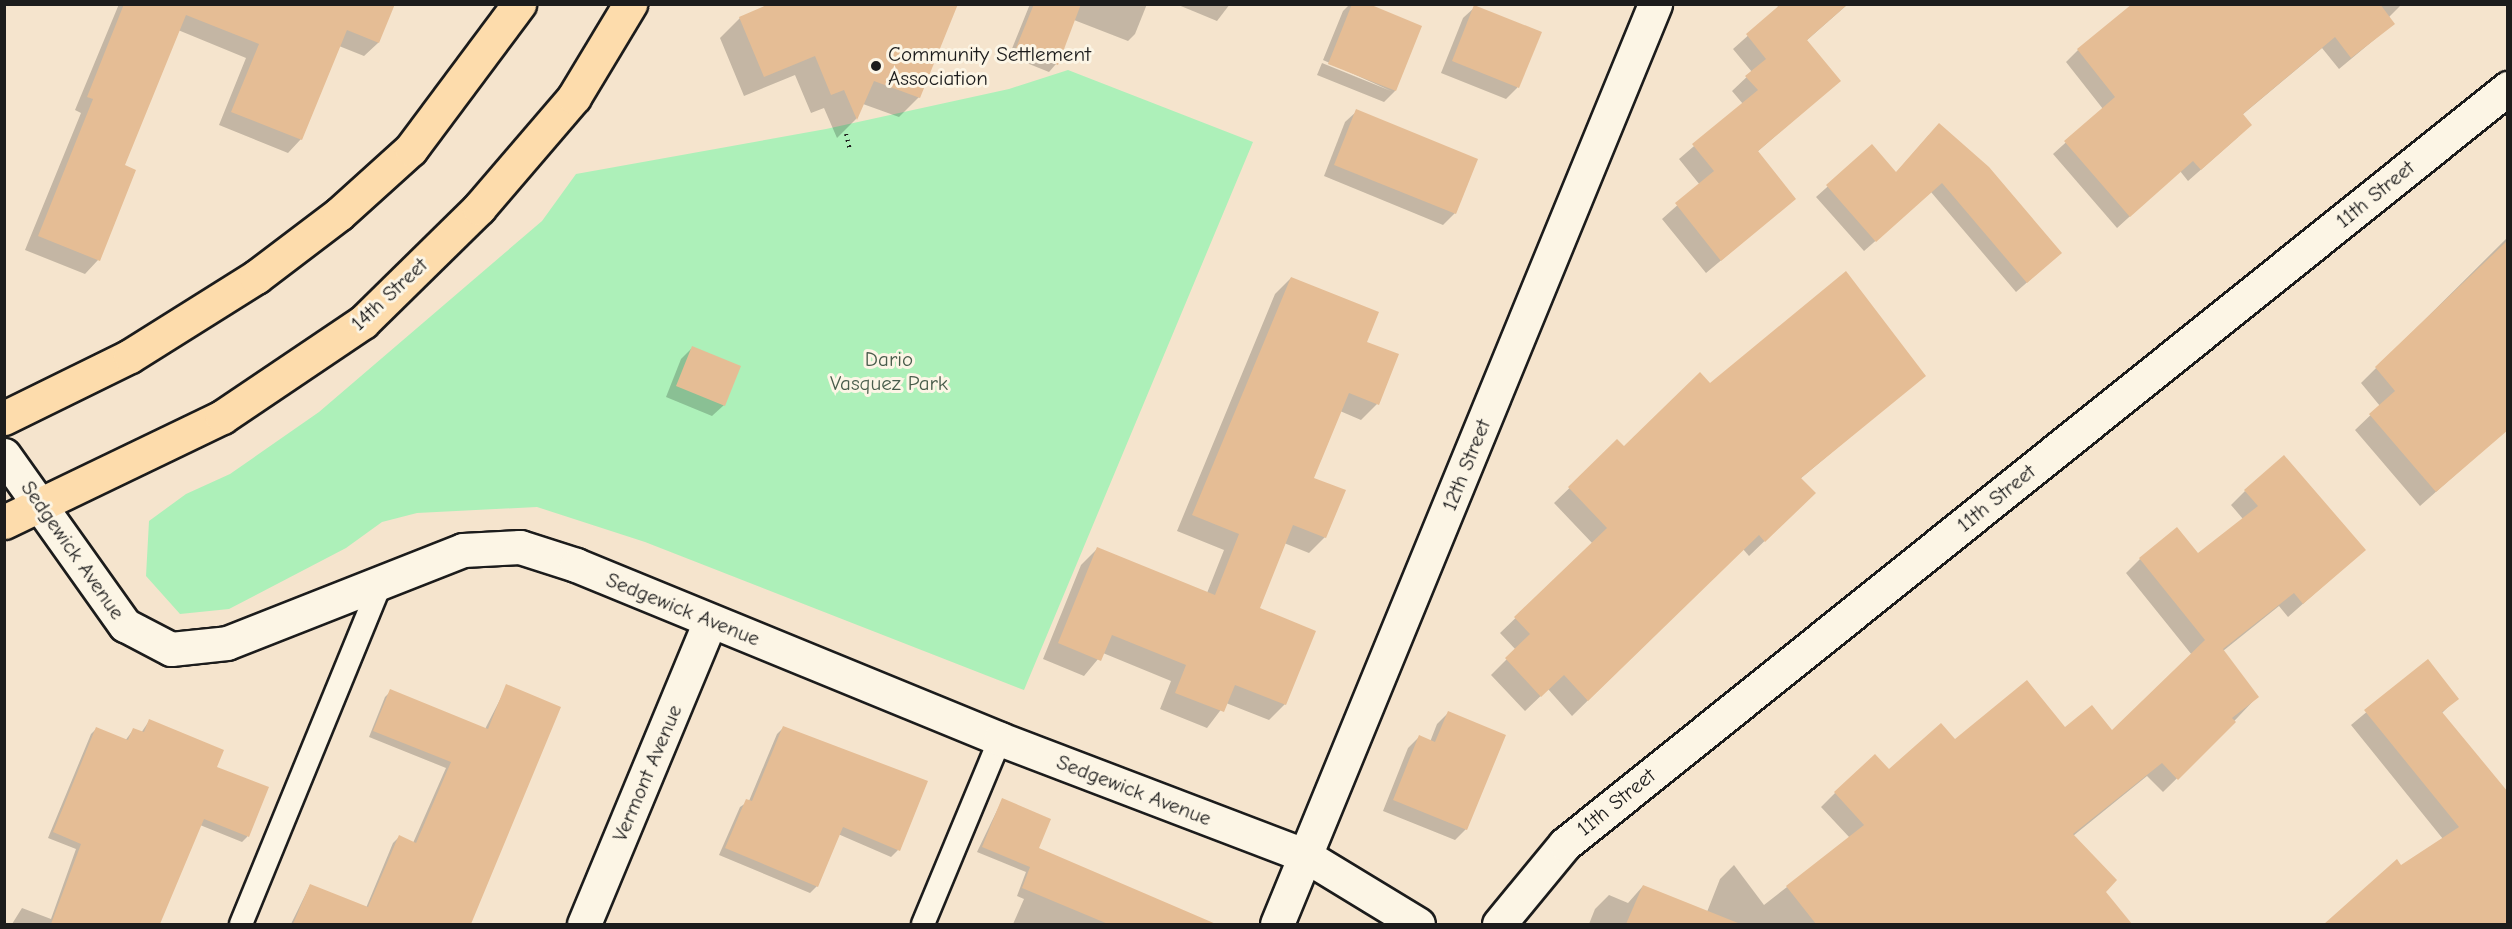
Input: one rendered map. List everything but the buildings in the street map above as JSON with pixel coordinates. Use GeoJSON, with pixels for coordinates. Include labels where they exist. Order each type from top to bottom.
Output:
{"type":"FeatureCollection","features":[{"type":"Feature","properties":{"kind":"main road"},"geometry":{"type":"LineString","coordinates":[[4,418],[130,356],[256,277],[339,214],[411,149],[519,4]]}},
{"type":"Feature","properties":{"kind":"main road","name":"14th Street"},"geometry":{"type":"LineString","coordinates":[[4,522],[222,417],[363,322],[479,208],[574,97],[630,4]]}},
{"type":"Feature","properties":{"kind":"street","name":"12th Street"},"geometry":{"type":"LineString","coordinates":[[1277,924],[1655,4]]}},
{"type":"Feature","properties":{"kind":"street","name":"11th Street"},"geometry":{"type":"LineString","coordinates":[[1499,924],[1565,844],[2508,88]]}},
{"type":"Feature","properties":{"kind":"street","name":"Sedgewick Avenue"},"geometry":{"type":"LineString","coordinates":[[4,455],[43,505],[125,625],[171,648],[227,643],[463,550],[520,547],[576,565],[1000,739],[1306,856],[1418,924]]}},
{"type":"Feature","properties":{"kind":"street","name":"Vermont Avenue"},"geometry":{"type":"LineString","coordinates":[[584,924],[710,621]]}},
{"type":"Feature","properties":{"kind":"lane"},"geometry":{"type":"LineString","coordinates":[[241,924],[382,581]]}},
{"type":"Feature","properties":{"kind":"lane"},"geometry":{"type":"LineString","coordinates":[[923,924],[1000,739]]}},
{"type":"Feature","properties":{"kind":"path"},"geometry":{"type":"LineString","coordinates":[[846,134],[850,150]]}},
{"type":"Feature","properties":{"kind":"green space","name":"Dario Vasquez Park"},"geometry":{"type":"Polygon","coordinates":[[[1068,70],[1253,142],[1024,690],[645,542],[537,507],[417,513],[382,522],[346,548],[229,609],[180,614],[146,576],[149,521],[186,494],[230,474],[319,412],[542,221],[576,174],[826,129],[1009,89],[1068,70]]]}},
{"type":"Feature","properties":{"kind":"place","name":"Community Settlement Association"},"geometry":{"type":"Point","coordinates":[876,66]}}]}
